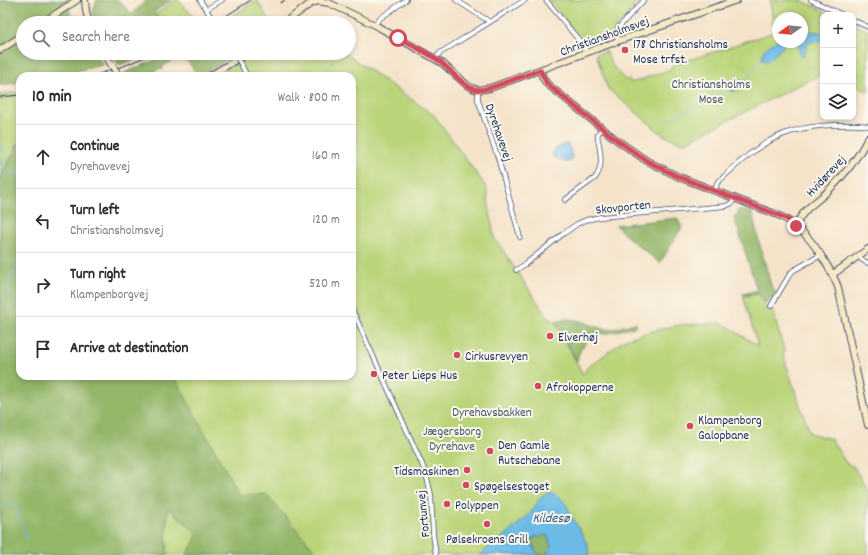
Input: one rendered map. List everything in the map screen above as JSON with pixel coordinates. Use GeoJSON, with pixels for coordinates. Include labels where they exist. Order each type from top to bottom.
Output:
{"type":"FeatureCollection","features":[{"type":"Feature","properties":{"kind":"street"},"geometry":{"type":"LineString","coordinates":[[53,16],[77,0]]}},
{"type":"Feature","properties":{"kind":"street"},"geometry":{"type":"LineString","coordinates":[[85,0],[87,16]]}},
{"type":"Feature","properties":{"kind":"street"},"geometry":{"type":"LineString","coordinates":[[200,0],[210,16]]}},
{"type":"Feature","properties":{"kind":"street"},"geometry":{"type":"LineString","coordinates":[[207,9],[222,0]]}},
{"type":"Feature","properties":{"kind":"street"},"geometry":{"type":"LineString","coordinates":[[375,25],[379,19],[406,0]]}},
{"type":"Feature","properties":{"kind":"street"},"geometry":{"type":"LineString","coordinates":[[456,0],[490,22]]}},
{"type":"Feature","properties":{"kind":"street"},"geometry":{"type":"LineString","coordinates":[[435,59],[440,53],[525,0]]}},
{"type":"Feature","properties":{"kind":"street"},"geometry":{"type":"LineString","coordinates":[[546,0],[582,44],[587,53]]}},
{"type":"Feature","properties":{"kind":"street"},"geometry":{"type":"LineString","coordinates":[[618,41],[616,31],[644,0]]}},
{"type":"Feature","properties":{"kind":"street","name":"Christiansholmsvej"},"geometry":{"type":"LineString","coordinates":[[478,90],[490,88],[618,41],[737,0]]}},
{"type":"Feature","properties":{"kind":"street"},"geometry":{"type":"LineString","coordinates":[[811,0],[837,12]]}},
{"type":"Feature","properties":{"kind":"street","name":"Dyrehavevej"},"geometry":{"type":"LineString","coordinates":[[294,16],[310,4],[318,1],[325,1],[375,25],[442,63],[468,86],[478,90],[478,100],[498,158],[520,236]]}},
{"type":"Feature","properties":{"kind":"street"},"geometry":{"type":"LineString","coordinates":[[856,21],[868,27]]}},
{"type":"Feature","properties":{"kind":"street"},"geometry":{"type":"LineString","coordinates":[[0,50],[16,40]]}},
{"type":"Feature","properties":{"kind":"street"},"geometry":{"type":"LineString","coordinates":[[108,60],[116,72]]}},
{"type":"Feature","properties":{"kind":"street"},"geometry":{"type":"LineString","coordinates":[[216,72],[235,60]]}},
{"type":"Feature","properties":{"kind":"street"},"geometry":{"type":"LineString","coordinates":[[238,60],[245,72]]}},
{"type":"Feature","properties":{"kind":"street"},"geometry":{"type":"LineString","coordinates":[[540,70],[547,84],[618,141],[647,161],[679,177],[787,219],[813,244],[821,255],[838,287],[868,425]]}},
{"type":"Feature","properties":{"kind":"street"},"geometry":{"type":"LineString","coordinates":[[715,191],[717,183],[753,151],[776,137],[788,132],[814,126],[868,126]]}},
{"type":"Feature","properties":{"kind":"street"},"geometry":{"type":"LineString","coordinates":[[566,200],[595,178],[598,174],[601,156],[598,134],[602,128]]}},
{"type":"Feature","properties":{"kind":"street","name":"Hvidørevej"},"geometry":{"type":"LineString","coordinates":[[796,226],[801,215],[838,181],[855,159],[868,138]]}},
{"type":"Feature","properties":{"kind":"street","name":"Skovporten"},"geometry":{"type":"LineString","coordinates":[[516,270],[531,260],[572,227],[586,220],[600,217],[726,206],[732,203],[735,198]]}},
{"type":"Feature","properties":{"kind":"street"},"geometry":{"type":"LineString","coordinates":[[832,275],[868,249]]}},
{"type":"Feature","properties":{"kind":"street"},"geometry":{"type":"LineString","coordinates":[[772,306],[790,274],[794,270],[821,255]]}},
{"type":"Feature","properties":{"kind":"street"},"geometry":{"type":"LineString","coordinates":[[859,256],[862,260],[868,263]]}},
{"type":"Feature","properties":{"kind":"street","name":"Fortunvej"},"geometry":{"type":"LineString","coordinates":[[356,318],[422,464],[429,483],[432,494],[433,534],[436,555]]}},
{"type":"Feature","properties":{"kind":"green space"},"geometry":{"type":"Polygon","coordinates":[[[0,0],[69,0],[70,13],[72,16],[16,16],[16,60],[100,60],[103,65],[72,72],[16,72],[16,83],[0,85],[0,0]]]}},
{"type":"Feature","properties":{"kind":"green space"},"geometry":{"type":"Polygon","coordinates":[[[97,0],[118,0],[132,14],[147,0],[171,0],[154,12],[157,16],[94,16],[93,11],[97,0]]]}},
{"type":"Feature","properties":{"kind":"green space"},"geometry":{"type":"Polygon","coordinates":[[[175,0],[178,0],[193,16],[156,16],[155,15],[175,0]]]}},
{"type":"Feature","properties":{"kind":"green space"},"geometry":{"type":"Polygon","coordinates":[[[257,0],[266,16],[232,16],[257,0]]]}},
{"type":"Feature","properties":{"kind":"green space"},"geometry":{"type":"Polygon","coordinates":[[[549,0],[640,0],[615,29],[615,36],[587,47],[549,0]]]}},
{"type":"Feature","properties":{"kind":"green space","name":"Christiansholms Mose"},"geometry":{"type":"Polygon","coordinates":[[[770,0],[800,0],[826,12],[820,12],[820,74],[683,143],[663,135],[608,89],[596,54],[606,51],[612,65],[625,80],[629,79],[631,83],[671,69],[671,66],[772,33],[772,48],[808,48],[808,12],[772,12],[772,16],[770,0]]]}},
{"type":"Feature","properties":{"kind":"green space"},"geometry":{"type":"Polygon","coordinates":[[[856,25],[868,31],[868,91],[856,87],[856,25]]]}},
{"type":"Feature","properties":{"kind":"green space"},"geometry":{"type":"Polygon","coordinates":[[[115,60],[133,60],[119,65],[115,60]]]}},
{"type":"Feature","properties":{"kind":"green space"},"geometry":{"type":"Polygon","coordinates":[[[155,60],[173,60],[163,66],[162,70],[160,68],[153,72],[126,72],[155,60]]]}},
{"type":"Feature","properties":{"kind":"green space"},"geometry":{"type":"Polygon","coordinates":[[[184,60],[226,60],[207,72],[195,72],[187,61],[184,60]]]}},
{"type":"Feature","properties":{"kind":"green space","name":"Jægersborg Dyrehave"},"geometry":{"type":"Polygon","coordinates":[[[241,60],[355,60],[434,115],[486,187],[494,237],[548,318],[555,322],[583,374],[586,369],[625,339],[679,325],[720,323],[729,327],[758,346],[743,296],[759,294],[767,311],[772,309],[784,349],[783,354],[810,433],[831,439],[846,463],[854,467],[868,491],[868,555],[0,555],[0,94],[16,92],[16,380],[356,380],[356,72],[224,72],[241,60]]]}},
{"type":"Feature","properties":{"kind":"green space"},"geometry":{"type":"Polygon","coordinates":[[[16,148],[16,380],[176,380],[239,495],[266,494],[313,548],[314,555],[187,555],[198,534],[168,508],[166,539],[168,555],[0,555],[0,178],[16,148]]]}},
{"type":"Feature","properties":{"kind":"green space"},"geometry":{"type":"Polygon","coordinates":[[[738,210],[752,211],[771,285],[776,293],[774,298],[765,303],[760,293],[743,295],[757,290],[734,217],[737,215],[738,210]]]}},
{"type":"Feature","properties":{"kind":"green space"},"geometry":{"type":"Polygon","coordinates":[[[677,218],[682,227],[660,263],[624,234],[616,225],[677,218]]]}},
{"type":"Feature","properties":{"kind":"green space"},"geometry":{"type":"Polygon","coordinates":[[[567,319],[577,320],[599,328],[607,329],[615,329],[635,323],[637,324],[634,327],[605,334],[595,333],[580,351],[577,361],[555,322],[567,319]]]}},
{"type":"Feature","properties":{"kind":"green space"},"geometry":{"type":"Polygon","coordinates":[[[547,535],[552,547],[545,555],[534,551],[530,544],[533,539],[537,536],[547,535]]]}},
{"type":"Feature","properties":{"kind":"water"},"geometry":{"type":"Polygon","coordinates":[[[808,30],[820,32],[820,41],[808,43],[808,30]]]}},
{"type":"Feature","properties":{"kind":"water"},"geometry":{"type":"Polygon","coordinates":[[[772,44],[772,48],[782,48],[769,60],[764,61],[762,59],[763,54],[767,47],[772,44]]]}},
{"type":"Feature","properties":{"kind":"water"},"geometry":{"type":"Polygon","coordinates":[[[799,48],[806,48],[804,57],[800,55],[799,48]]]}},
{"type":"Feature","properties":{"kind":"water"},"geometry":{"type":"Polygon","coordinates":[[[735,80],[745,80],[749,83],[737,90],[731,91],[727,87],[730,82],[735,80]]]}},
{"type":"Feature","properties":{"kind":"water"},"geometry":{"type":"Polygon","coordinates":[[[567,143],[572,155],[569,162],[564,162],[553,157],[552,153],[554,150],[567,143]]]}},
{"type":"Feature","properties":{"kind":"water","name":"Kildesø"},"geometry":{"type":"Polygon","coordinates":[[[546,493],[556,494],[566,504],[588,545],[589,555],[545,555],[552,547],[547,535],[539,538],[537,536],[533,538],[530,544],[534,546],[535,551],[540,555],[480,555],[530,514],[542,496],[546,493]]]}},
{"type":"Feature","properties":{"kind":"waterway"},"geometry":{"type":"LineString","coordinates":[[748,77],[755,66],[762,59]]}},
{"type":"Feature","properties":{"kind":"waterway"},"geometry":{"type":"LineString","coordinates":[[324,72],[334,60]]}},
{"type":"Feature","properties":{"kind":"waterway"},"geometry":{"type":"LineString","coordinates":[[744,80],[747,79],[746,78]]}},
{"type":"Feature","properties":{"kind":"waterway"},"geometry":{"type":"LineString","coordinates":[[666,121],[725,92]]}},
{"type":"Feature","properties":{"kind":"waterway"},"geometry":{"type":"LineString","coordinates":[[0,143],[5,153],[3,165],[16,175]]}},
{"type":"Feature","properties":{"kind":"waterway"},"geometry":{"type":"LineString","coordinates":[[0,190],[3,165]]}},
{"type":"Feature","properties":{"kind":"waterway"},"geometry":{"type":"LineString","coordinates":[[3,306],[16,268]]}},
{"type":"Feature","properties":{"kind":"waterway"},"geometry":{"type":"LineString","coordinates":[[0,505],[15,505],[27,540]]}},
{"type":"Feature","properties":{"kind":"tram line"},"geometry":{"type":"LineString","coordinates":[[280,3],[285,0]]}},
{"type":"Feature","properties":{"kind":"railway"},"geometry":{"type":"LineString","coordinates":[[226,16],[251,0]]}},
{"type":"Feature","properties":{"kind":"railway"},"geometry":{"type":"LineString","coordinates":[[105,72],[138,60]]}},
{"type":"Feature","properties":{"kind":"railway"},"geometry":{"type":"LineString","coordinates":[[0,97],[16,95]]}},
{"type":"Feature","properties":{"kind":"place","name":"178 Christiansholms Mose trfst."},"geometry":{"type":"Point","coordinates":[625,50]}},
{"type":"Feature","properties":{"kind":"place","name":"Elverhøj"},"geometry":{"type":"Point","coordinates":[550,336]}},
{"type":"Feature","properties":{"kind":"place","name":"Cirkusrevyen"},"geometry":{"type":"Point","coordinates":[457,355]}},
{"type":"Feature","properties":{"kind":"place","name":"Peter Lieps Hus"},"geometry":{"type":"Point","coordinates":[374,374]}},
{"type":"Feature","properties":{"kind":"place","name":"Afrokopperne"},"geometry":{"type":"Point","coordinates":[538,386]}},
{"type":"Feature","properties":{"kind":"place","name":"Klampenborg Galopbane"},"geometry":{"type":"Point","coordinates":[690,426]}},
{"type":"Feature","properties":{"kind":"place","name":"Den Gamle Rutschebane"},"geometry":{"type":"Point","coordinates":[490,451]}},
{"type":"Feature","properties":{"kind":"place","name":"Tidsmaskinen"},"geometry":{"type":"Point","coordinates":[467,470]}},
{"type":"Feature","properties":{"kind":"place","name":"Spøgelsestoget"},"geometry":{"type":"Point","coordinates":[466,485]}},
{"type":"Feature","properties":{"kind":"place","name":"Polyppen"},"geometry":{"type":"Point","coordinates":[447,504]}},
{"type":"Feature","properties":{"kind":"place","name":"Pølsekroens Grill"},"geometry":{"type":"Point","coordinates":[487,524]}},
{"type":"Feature","properties":{"kind":"route"},"geometry":{"type":"LineString","coordinates":[[398,38],[442,63],[468,86],[478,90],[484,90],[540,70],[547,84],[618,141],[647,161],[679,177],[778,215],[787,219],[796,226]]}},
{"type":"Feature","properties":{"kind":"park label","name":"Dyrehavsbakken"},"geometry":{"type":"Point","coordinates":[492,411]}}]}
